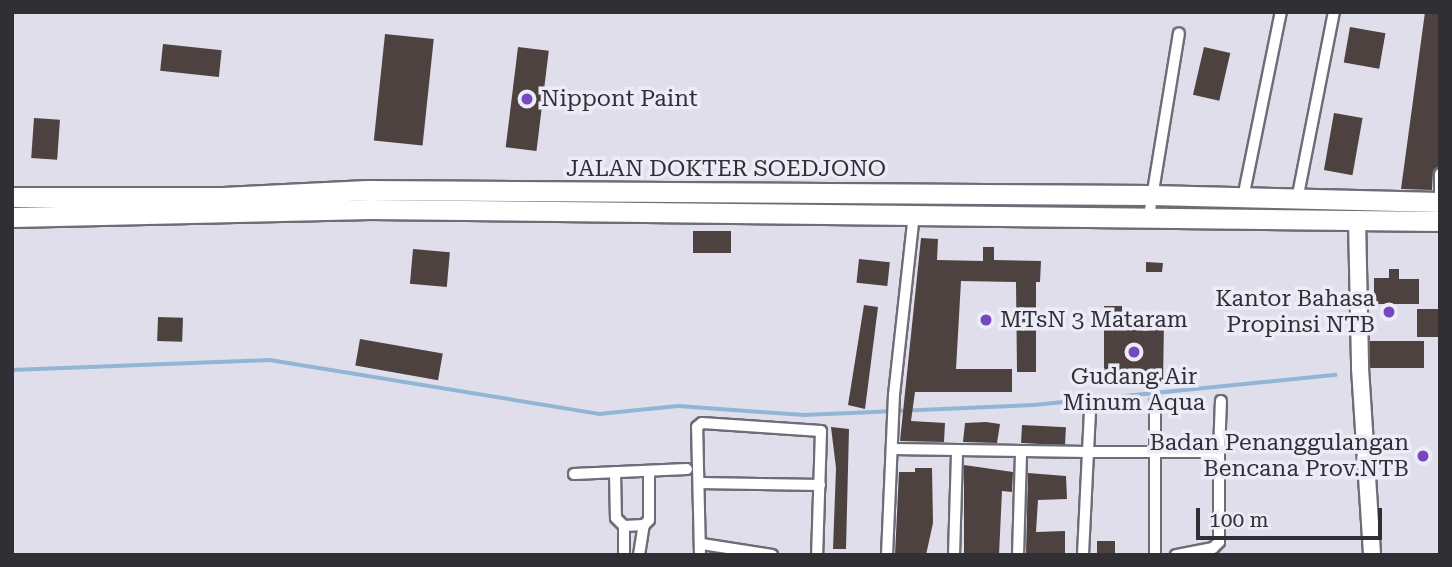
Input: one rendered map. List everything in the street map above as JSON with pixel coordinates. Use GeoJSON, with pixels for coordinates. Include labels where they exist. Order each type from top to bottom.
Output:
{"type":"FeatureCollection","features":[{"type":"Feature","properties":{"kind":"highway","name":"JALAN DOKTER SOEDJONO"},"geometry":{"type":"LineString","coordinates":[[12,197],[223,197],[715,204],[1152,191],[1440,202]]}},
{"type":"Feature","properties":{"kind":"highway","name":"JALAN DOKTER SOEDJONO"},"geometry":{"type":"LineString","coordinates":[[12,217],[368,200]]}},
{"type":"Feature","properties":{"kind":"highway","name":"JALAN DOKTER SOEDJONO"},"geometry":{"type":"LineString","coordinates":[[715,204],[914,214],[1440,221]]}},
{"type":"Feature","properties":{"kind":"street"},"geometry":{"type":"LineString","coordinates":[[1244,193],[1281,12]]}},
{"type":"Feature","properties":{"kind":"street"},"geometry":{"type":"LineString","coordinates":[[1298,195],[1335,12]]}},
{"type":"Feature","properties":{"kind":"street"},"geometry":{"type":"LineString","coordinates":[[1149,216],[1179,33]]}},
{"type":"Feature","properties":{"kind":"street"},"geometry":{"type":"LineString","coordinates":[[1440,174],[1440,193]]}},
{"type":"Feature","properties":{"kind":"street"},"geometry":{"type":"LineString","coordinates":[[887,555],[894,395],[914,214]]}},
{"type":"Feature","properties":{"kind":"street"},"geometry":{"type":"LineString","coordinates":[[1357,219],[1360,371],[1372,555]]}},
{"type":"Feature","properties":{"kind":"street"},"geometry":{"type":"LineString","coordinates":[[1176,555],[1213,548],[1219,542],[1221,401]]}},
{"type":"Feature","properties":{"kind":"street"},"geometry":{"type":"LineString","coordinates":[[1155,403],[1155,555]]}},
{"type":"Feature","properties":{"kind":"street"},"geometry":{"type":"LineString","coordinates":[[1083,555],[1090,411]]}},
{"type":"Feature","properties":{"kind":"street"},"geometry":{"type":"LineString","coordinates":[[772,555],[701,549],[697,427],[702,423],[821,431],[817,555]]}},
{"type":"Feature","properties":{"kind":"street"},"geometry":{"type":"LineString","coordinates":[[893,450],[1219,452]]}},
{"type":"Feature","properties":{"kind":"street"},"geometry":{"type":"LineString","coordinates":[[954,555],[957,452]]}},
{"type":"Feature","properties":{"kind":"street"},"geometry":{"type":"LineString","coordinates":[[1018,555],[1021,452]]}},
{"type":"Feature","properties":{"kind":"street"},"geometry":{"type":"LineString","coordinates":[[574,474],[687,469]]}},
{"type":"Feature","properties":{"kind":"street"},"geometry":{"type":"LineString","coordinates":[[639,555],[643,525],[651,514],[649,471]]}},
{"type":"Feature","properties":{"kind":"street"},"geometry":{"type":"LineString","coordinates":[[615,472],[616,518],[624,526],[624,555]]}},
{"type":"Feature","properties":{"kind":"street"},"geometry":{"type":"LineString","coordinates":[[699,483],[820,485]]}},
{"type":"Feature","properties":{"kind":"street"},"geometry":{"type":"LineString","coordinates":[[624,526],[643,525]]}},
{"type":"Feature","properties":{"kind":"building"},"geometry":{"type":"Polygon","coordinates":[[[1425,12],[1440,12],[1440,166],[1433,171],[1432,190],[1401,189],[1425,12]]]}},
{"type":"Feature","properties":{"kind":"building"},"geometry":{"type":"Polygon","coordinates":[[[1350,27],[1385,33],[1379,69],[1344,62],[1350,27]]]}},
{"type":"Feature","properties":{"kind":"building"},"geometry":{"type":"Polygon","coordinates":[[[385,34],[434,39],[423,146],[374,140],[385,34]]]}},
{"type":"Feature","properties":{"kind":"building"},"geometry":{"type":"Polygon","coordinates":[[[163,44],[222,50],[219,77],[160,71],[163,44]]]}},
{"type":"Feature","properties":{"kind":"building","name":"Nippont Paint"},"geometry":{"type":"Polygon","coordinates":[[[518,47],[549,51],[536,151],[506,147],[518,47]]]}},
{"type":"Feature","properties":{"kind":"building"},"geometry":{"type":"Polygon","coordinates":[[[1204,47],[1230,53],[1219,101],[1193,95],[1204,47]]]}},
{"type":"Feature","properties":{"kind":"building"},"geometry":{"type":"Polygon","coordinates":[[[1334,113],[1363,118],[1352,175],[1324,170],[1334,113]]]}},
{"type":"Feature","properties":{"kind":"building"},"geometry":{"type":"Polygon","coordinates":[[[34,118],[60,120],[57,160],[31,158],[34,118]]]}},
{"type":"Feature","properties":{"kind":"building"},"geometry":{"type":"Polygon","coordinates":[[[693,231],[731,231],[731,253],[693,253],[693,231]]]}},
{"type":"Feature","properties":{"kind":"building"},"geometry":{"type":"Polygon","coordinates":[[[921,238],[938,239],[937,260],[983,261],[983,247],[994,247],[994,260],[1041,261],[1040,282],[1036,282],[1036,372],[1017,372],[1016,282],[961,281],[956,369],[1012,369],[1012,392],[915,392],[911,421],[945,423],[944,442],[900,441],[921,238]]]}},
{"type":"Feature","properties":{"kind":"building"},"geometry":{"type":"Polygon","coordinates":[[[413,249],[450,252],[447,287],[410,284],[413,249]]]}},
{"type":"Feature","properties":{"kind":"building"},"geometry":{"type":"Polygon","coordinates":[[[859,259],[890,262],[887,286],[856,283],[859,259]]]}},
{"type":"Feature","properties":{"kind":"building"},"geometry":{"type":"Polygon","coordinates":[[[1146,262],[1163,263],[1162,272],[1146,272],[1146,262]]]}},
{"type":"Feature","properties":{"kind":"building"},"geometry":{"type":"Polygon","coordinates":[[[1389,269],[1399,269],[1399,279],[1419,279],[1419,304],[1374,304],[1374,278],[1389,278],[1389,269]]]}},
{"type":"Feature","properties":{"kind":"building"},"geometry":{"type":"Polygon","coordinates":[[[864,305],[878,307],[865,409],[848,405],[864,305]]]}},
{"type":"Feature","properties":{"kind":"building","name":"Gudang Air Minum Aqua"},"geometry":{"type":"Polygon","coordinates":[[[1104,306],[1122,306],[1122,319],[1164,319],[1163,386],[1104,385],[1104,306]]]}},
{"type":"Feature","properties":{"kind":"building"},"geometry":{"type":"Polygon","coordinates":[[[1417,309],[1440,309],[1440,337],[1417,337],[1417,309]]]}},
{"type":"Feature","properties":{"kind":"building"},"geometry":{"type":"Polygon","coordinates":[[[158,317],[183,318],[182,342],[157,341],[158,317]]]}},
{"type":"Feature","properties":{"kind":"building"},"geometry":{"type":"Polygon","coordinates":[[[360,339],[443,354],[438,380],[355,366],[360,339]]]}},
{"type":"Feature","properties":{"kind":"building"},"geometry":{"type":"Polygon","coordinates":[[[1370,341],[1424,341],[1424,368],[1370,368],[1370,341]]]}},
{"type":"Feature","properties":{"kind":"building"},"geometry":{"type":"Polygon","coordinates":[[[965,423],[1000,424],[997,443],[963,442],[965,423]]]}},
{"type":"Feature","properties":{"kind":"building"},"geometry":{"type":"Polygon","coordinates":[[[1022,425],[1066,427],[1065,445],[1021,443],[1022,425]]]}},
{"type":"Feature","properties":{"kind":"building"},"geometry":{"type":"Polygon","coordinates":[[[831,427],[849,429],[846,549],[833,549],[836,468],[831,427]]]}},
{"type":"Feature","properties":{"kind":"building"},"geometry":{"type":"Polygon","coordinates":[[[964,465],[1013,472],[1012,492],[1002,491],[999,555],[964,555],[964,465]]]}},
{"type":"Feature","properties":{"kind":"building"},"geometry":{"type":"Polygon","coordinates":[[[915,468],[932,468],[933,523],[926,555],[895,555],[899,472],[915,472],[915,468]]]}},
{"type":"Feature","properties":{"kind":"building"},"geometry":{"type":"Polygon","coordinates":[[[1028,473],[1066,476],[1067,499],[1038,500],[1036,532],[1065,531],[1065,555],[1026,554],[1028,473]]]}},
{"type":"Feature","properties":{"kind":"building"},"geometry":{"type":"Polygon","coordinates":[[[1097,541],[1115,541],[1115,555],[1097,555],[1097,541]]]}},
{"type":"Feature","properties":{"kind":"waterway"},"geometry":{"type":"LineString","coordinates":[[12,370],[270,360],[599,414],[678,406],[804,415],[1034,405],[1336,375]]}},
{"type":"Feature","properties":{"kind":"place","name":"Nippont Paint"},"geometry":{"type":"Point","coordinates":[527,99]}},
{"type":"Feature","properties":{"kind":"place","name":"Kantor Bahasa Propinsi NTB"},"geometry":{"type":"Point","coordinates":[1389,312]}},
{"type":"Feature","properties":{"kind":"place","name":"MTsN 3 Mataram"},"geometry":{"type":"Point","coordinates":[986,320]}},
{"type":"Feature","properties":{"kind":"place","name":"Gudang Air Minum Aqua"},"geometry":{"type":"Point","coordinates":[1134,352]}},
{"type":"Feature","properties":{"kind":"place","name":"Badan Penanggulangan Bencana Prov.NTB"},"geometry":{"type":"Point","coordinates":[1423,456]}}]}
